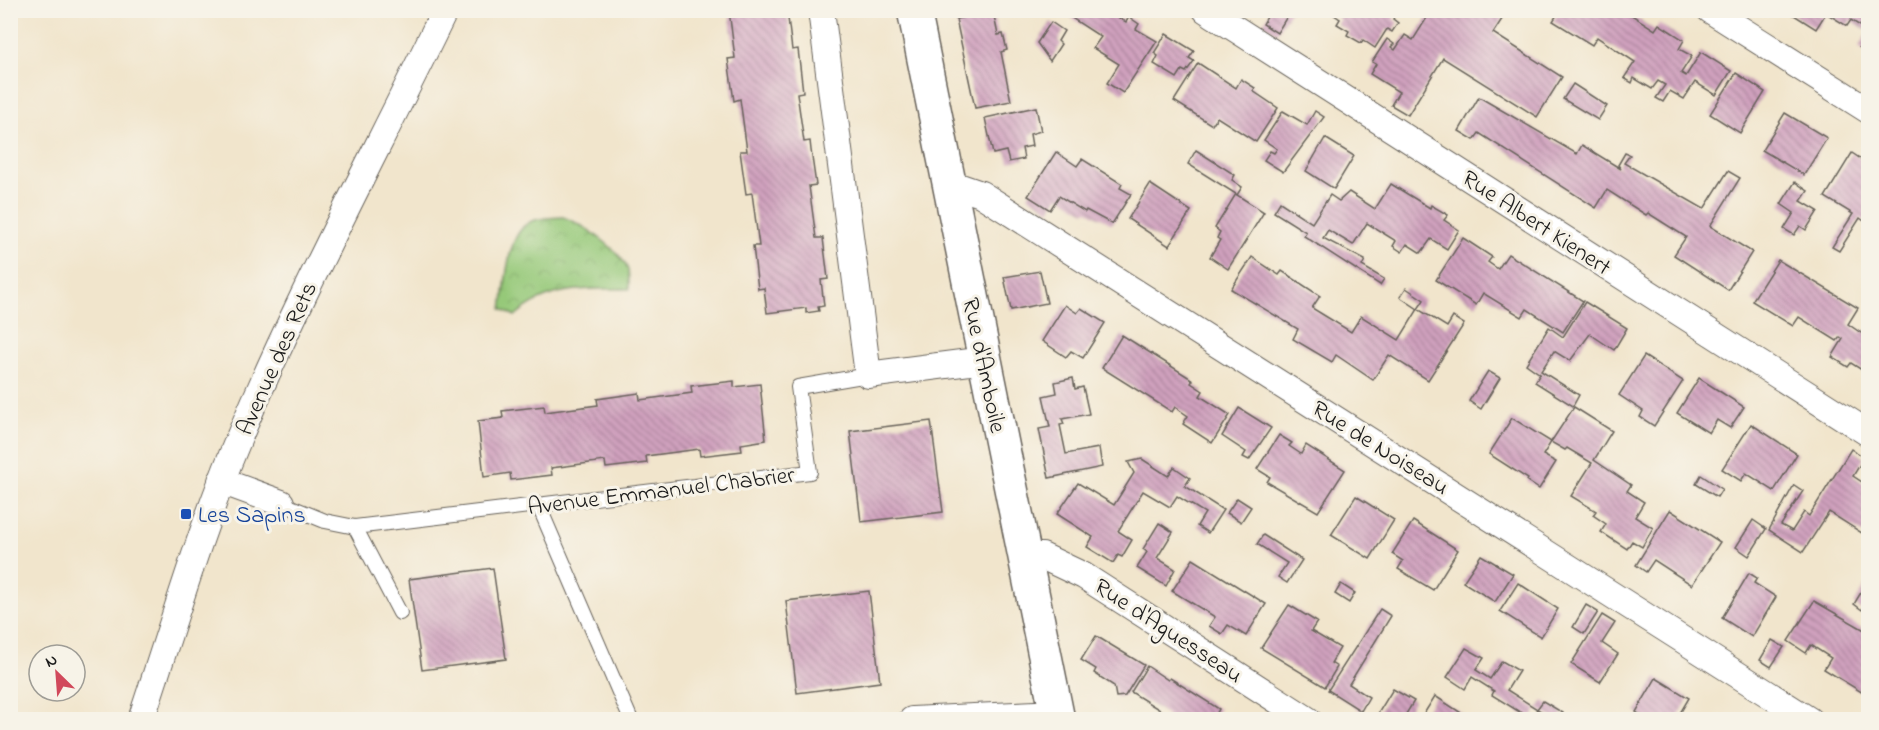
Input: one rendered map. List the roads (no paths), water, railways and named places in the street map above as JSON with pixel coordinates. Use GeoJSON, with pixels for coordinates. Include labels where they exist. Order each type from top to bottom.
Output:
{"type":"FeatureCollection","features":[{"type":"Feature","properties":{"kind":"street","name":"Avenue des Rets"},"geometry":{"type":"LineString","coordinates":[[141,720],[221,481],[303,295],[446,10]]}},
{"type":"Feature","properties":{"kind":"street"},"geometry":{"type":"LineString","coordinates":[[821,10],[868,375]]}},
{"type":"Feature","properties":{"kind":"street","name":"Rue d'Amboile"},"geometry":{"type":"LineString","coordinates":[[914,10],[1058,716]]}},
{"type":"Feature","properties":{"kind":"street","name":"Rue Albert Kienert"},"geometry":{"type":"LineString","coordinates":[[1206,10],[1869,432]]}},
{"type":"Feature","properties":{"kind":"street"},"geometry":{"type":"LineString","coordinates":[[1710,10],[1869,110]]}},
{"type":"Feature","properties":{"kind":"street","name":"Rue de Noiseau"},"geometry":{"type":"LineString","coordinates":[[949,183],[981,194],[1809,720]]}},
{"type":"Feature","properties":{"kind":"street","name":"Avenue Emmanuel Chabrier"},"geometry":{"type":"LineString","coordinates":[[868,375],[985,360]]}},
{"type":"Feature","properties":{"kind":"street","name":"Avenue Emmanuel Chabrier"},"geometry":{"type":"LineString","coordinates":[[221,481],[281,503]]}},
{"type":"Feature","properties":{"kind":"street","name":"Rue d'Aguesseau"},"geometry":{"type":"LineString","coordinates":[[1024,556],[1042,556],[1084,576],[1308,720]]}},
{"type":"Feature","properties":{"kind":"street"},"geometry":{"type":"LineString","coordinates":[[912,720],[1058,716]]}},
{"type":"Feature","properties":{"kind":"lane","name":"Avenue Emmanuel Chabrier"},"geometry":{"type":"LineString","coordinates":[[281,503],[325,521],[355,527],[810,472],[798,387],[868,375]]}},
{"type":"Feature","properties":{"kind":"lane"},"geometry":{"type":"LineString","coordinates":[[538,504],[630,720]]}},
{"type":"Feature","properties":{"kind":"lane"},"geometry":{"type":"LineString","coordinates":[[355,527],[400,613]]}},
{"type":"Feature","properties":{"kind":"place","name":"Les Sapins"},"geometry":{"type":"Point","coordinates":[186,514]}}]}
